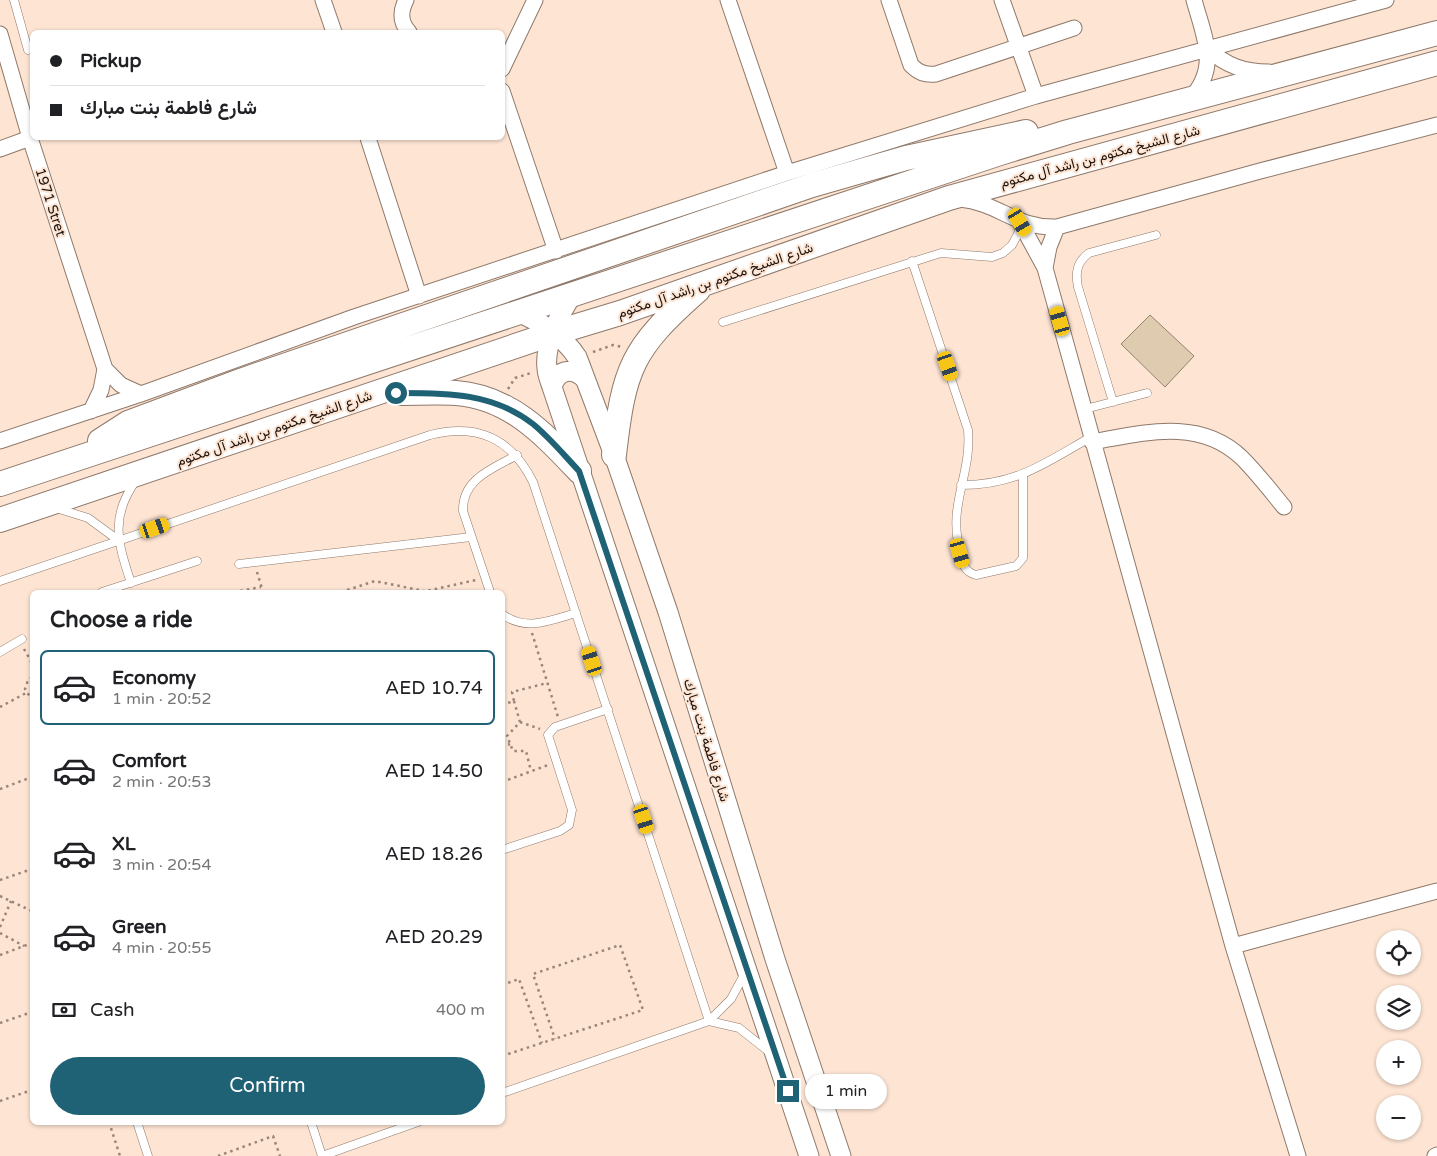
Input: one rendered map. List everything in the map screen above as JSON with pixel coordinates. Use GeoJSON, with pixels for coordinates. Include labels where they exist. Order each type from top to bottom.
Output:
{"type":"FeatureCollection","features":[{"type":"Feature","properties":{"kind":"main road","name":"شارع الشيخ مكتوم بن راشد آل مكتوم"},"geometry":{"type":"LineString","coordinates":[[0,484],[641,272],[864,196],[1068,132],[1189,99],[1300,72],[1437,33]]}},
{"type":"Feature","properties":{"kind":"main road","name":"شارع الشيخ مكتوم بن راشد آل مكتوم"},"geometry":{"type":"LineString","coordinates":[[0,520],[554,333],[620,313],[949,198],[1437,63]]}},
{"type":"Feature","properties":{"kind":"main road"},"geometry":{"type":"LineString","coordinates":[[84,456],[104,438],[128,423],[207,393],[812,185],[906,158],[1001,136],[1034,131],[1068,132]]}},
{"type":"Feature","properties":{"kind":"main road"},"geometry":{"type":"LineString","coordinates":[[620,313],[615,311],[612,300],[641,272]]}},
{"type":"Feature","properties":{"kind":"main road"},"geometry":{"type":"LineString","coordinates":[[614,455],[623,388],[639,351],[666,318],[707,282]]}},
{"type":"Feature","properties":{"kind":"main road"},"geometry":{"type":"LineString","coordinates":[[462,330],[479,332],[486,339],[487,349],[483,358]]}},
{"type":"Feature","properties":{"kind":"main road"},"geometry":{"type":"LineString","coordinates":[[376,393],[457,393],[498,404],[533,424],[579,471]]}},
{"type":"Feature","properties":{"kind":"street"},"geometry":{"type":"LineString","coordinates":[[323,0],[333,30]]}},
{"type":"Feature","properties":{"kind":"street"},"geometry":{"type":"LineString","coordinates":[[406,0],[401,18],[408,30]]}},
{"type":"Feature","properties":{"kind":"street"},"geometry":{"type":"LineString","coordinates":[[505,63],[535,0]]}},
{"type":"Feature","properties":{"kind":"street"},"geometry":{"type":"LineString","coordinates":[[728,0],[787,172]]}},
{"type":"Feature","properties":{"kind":"street"},"geometry":{"type":"LineString","coordinates":[[889,0],[907,57],[918,72],[936,74],[1074,28]]}},
{"type":"Feature","properties":{"kind":"street"},"geometry":{"type":"LineString","coordinates":[[1002,0],[1036,96]]}},
{"type":"Feature","properties":{"kind":"street"},"geometry":{"type":"LineString","coordinates":[[1189,99],[1197,91],[1207,71],[1208,48],[1194,0]]}},
{"type":"Feature","properties":{"kind":"street"},"geometry":{"type":"LineString","coordinates":[[0,441],[141,394],[419,296],[787,172],[1036,96],[1384,0]]}},
{"type":"Feature","properties":{"kind":"street","name":"1971 Stret"},"geometry":{"type":"LineString","coordinates":[[0,34],[30,138]]}},
{"type":"Feature","properties":{"kind":"street"},"geometry":{"type":"LineString","coordinates":[[1208,48],[1223,62],[1242,70],[1300,72]]}},
{"type":"Feature","properties":{"kind":"street"},"geometry":{"type":"LineString","coordinates":[[505,100],[556,251]]}},
{"type":"Feature","properties":{"kind":"street"},"geometry":{"type":"LineString","coordinates":[[949,198],[991,206],[1020,222],[1035,227],[1057,227],[1260,170],[1437,125]]}},
{"type":"Feature","properties":{"kind":"street"},"geometry":{"type":"LineString","coordinates":[[0,149],[30,138]]}},
{"type":"Feature","properties":{"kind":"street","name":"1971 Stret"},"geometry":{"type":"LineString","coordinates":[[31,140],[105,369]]}},
{"type":"Feature","properties":{"kind":"street"},"geometry":{"type":"LineString","coordinates":[[369,140],[419,296]]}},
{"type":"Feature","properties":{"kind":"street"},"geometry":{"type":"LineString","coordinates":[[1020,222],[1045,268],[1233,946],[1288,1130],[1298,1156]]}},
{"type":"Feature","properties":{"kind":"street"},"geometry":{"type":"LineString","coordinates":[[1045,268],[1049,247],[1057,227]]}},
{"type":"Feature","properties":{"kind":"street"},"geometry":{"type":"LineString","coordinates":[[572,294],[561,312],[550,344],[547,368],[552,387],[809,1156]]}},
{"type":"Feature","properties":{"kind":"street","name":"شارع فاطمة بنت مبارك"},"geometry":{"type":"LineString","coordinates":[[518,312],[537,321],[554,333],[570,348],[577,358],[614,455],[668,612],[775,959],[841,1156]]}},
{"type":"Feature","properties":{"kind":"street"},"geometry":{"type":"LineString","coordinates":[[105,369],[121,385],[141,394]]}},
{"type":"Feature","properties":{"kind":"street"},"geometry":{"type":"LineString","coordinates":[[91,411],[101,390],[105,369]]}},
{"type":"Feature","properties":{"kind":"street"},"geometry":{"type":"LineString","coordinates":[[552,387],[554,379],[561,373],[570,370],[578,373],[585,379]]}},
{"type":"Feature","properties":{"kind":"street"},"geometry":{"type":"LineString","coordinates":[[1092,439],[1174,430],[1210,438],[1240,456],[1284,507]]}},
{"type":"Feature","properties":{"kind":"street"},"geometry":{"type":"LineString","coordinates":[[1233,946],[1437,891]]}},
{"type":"Feature","properties":{"kind":"street"},"geometry":{"type":"LineString","coordinates":[[1288,1130],[1290,1156]]}},
{"type":"Feature","properties":{"kind":"lane"},"geometry":{"type":"LineString","coordinates":[[14,0],[28,50]]}},
{"type":"Feature","properties":{"kind":"lane"},"geometry":{"type":"LineString","coordinates":[[723,322],[941,252],[992,257],[1003,253],[1012,245],[1018,234],[1020,222]]}},
{"type":"Feature","properties":{"kind":"lane"},"geometry":{"type":"LineString","coordinates":[[1113,402],[1078,287],[1077,268],[1081,259],[1089,253],[1156,236]]}},
{"type":"Feature","properties":{"kind":"lane"},"geometry":{"type":"LineString","coordinates":[[912,261],[966,419],[968,453],[955,518],[957,542],[966,570],[970,574],[982,574],[1016,566],[1024,558],[1022,475]]}},
{"type":"Feature","properties":{"kind":"lane"},"geometry":{"type":"LineString","coordinates":[[1084,409],[1147,393]]}},
{"type":"Feature","properties":{"kind":"lane"},"geometry":{"type":"LineString","coordinates":[[0,581],[445,431],[476,432],[505,445],[517,455],[534,482],[709,1021]]}},
{"type":"Feature","properties":{"kind":"lane"},"geometry":{"type":"LineString","coordinates":[[961,485],[996,483],[1022,475],[1092,439]]}},
{"type":"Feature","properties":{"kind":"lane"},"geometry":{"type":"LineString","coordinates":[[489,590],[471,537],[462,503],[468,488],[478,478],[517,455]]}},
{"type":"Feature","properties":{"kind":"lane"},"geometry":{"type":"LineString","coordinates":[[131,583],[118,540],[124,504],[143,472]]}},
{"type":"Feature","properties":{"kind":"lane"},"geometry":{"type":"LineString","coordinates":[[39,507],[64,510],[82,516],[98,524],[118,540]]}},
{"type":"Feature","properties":{"kind":"lane"},"geometry":{"type":"LineString","coordinates":[[239,564],[471,537]]}},
{"type":"Feature","properties":{"kind":"lane"},"geometry":{"type":"LineString","coordinates":[[108,590],[197,561]]}},
{"type":"Feature","properties":{"kind":"lane"},"geometry":{"type":"LineString","coordinates":[[505,616],[515,622],[530,625],[576,613]]}},
{"type":"Feature","properties":{"kind":"lane"},"geometry":{"type":"LineString","coordinates":[[0,652],[20,640]]}},
{"type":"Feature","properties":{"kind":"lane"},"geometry":{"type":"LineString","coordinates":[[505,849],[560,831],[569,825],[572,810],[548,739],[549,732],[560,725],[608,709]]}},
{"type":"Feature","properties":{"kind":"lane"},"geometry":{"type":"LineString","coordinates":[[505,1092],[709,1021],[725,1007],[737,992],[745,966]]}},
{"type":"Feature","properties":{"kind":"lane"},"geometry":{"type":"LineString","coordinates":[[709,1021],[739,1028],[777,1059]]}},
{"type":"Feature","properties":{"kind":"lane"},"geometry":{"type":"LineString","coordinates":[[138,1125],[148,1156]]}},
{"type":"Feature","properties":{"kind":"lane"},"geometry":{"type":"LineString","coordinates":[[312,1125],[322,1156],[410,1125]]}},
{"type":"Feature","properties":{"kind":"path"},"geometry":{"type":"LineString","coordinates":[[577,358],[613,345]]}},
{"type":"Feature","properties":{"kind":"path"},"geometry":{"type":"LineString","coordinates":[[254,562],[262,590]]}},
{"type":"Feature","properties":{"kind":"path"},"geometry":{"type":"LineString","coordinates":[[435,590],[485,578]]}},
{"type":"Feature","properties":{"kind":"path"},"geometry":{"type":"LineString","coordinates":[[347,590],[375,581],[414,590]]}},
{"type":"Feature","properties":{"kind":"path"},"geometry":{"type":"LineString","coordinates":[[245,590],[261,587]]}},
{"type":"Feature","properties":{"kind":"path"},"geometry":{"type":"LineString","coordinates":[[530,625],[560,725]]}},
{"type":"Feature","properties":{"kind":"path"},"geometry":{"type":"LineString","coordinates":[[20,640],[30,659]]}},
{"type":"Feature","properties":{"kind":"path"},"geometry":{"type":"LineString","coordinates":[[30,679],[26,684],[26,693],[30,698]]}},
{"type":"Feature","properties":{"kind":"path"},"geometry":{"type":"LineString","coordinates":[[520,722],[512,692],[548,682]]}},
{"type":"Feature","properties":{"kind":"path"},"geometry":{"type":"LineString","coordinates":[[0,707],[26,693]]}},
{"type":"Feature","properties":{"kind":"path"},"geometry":{"type":"LineString","coordinates":[[505,704],[514,701]]}},
{"type":"Feature","properties":{"kind":"path"},"geometry":{"type":"LineString","coordinates":[[520,722],[549,732]]}},
{"type":"Feature","properties":{"kind":"path"},"geometry":{"type":"LineString","coordinates":[[520,722],[507,736],[513,751],[526,751],[531,771]]}},
{"type":"Feature","properties":{"kind":"path"},"geometry":{"type":"LineString","coordinates":[[505,746],[510,744]]}},
{"type":"Feature","properties":{"kind":"path"},"geometry":{"type":"LineString","coordinates":[[505,781],[556,762]]}},
{"type":"Feature","properties":{"kind":"path"},"geometry":{"type":"LineString","coordinates":[[0,789],[30,779]]}},
{"type":"Feature","properties":{"kind":"path"},"geometry":{"type":"LineString","coordinates":[[0,884],[1,880],[30,870]]}},
{"type":"Feature","properties":{"kind":"path"},"geometry":{"type":"LineString","coordinates":[[0,896],[30,910]]}},
{"type":"Feature","properties":{"kind":"path"},"geometry":{"type":"LineString","coordinates":[[0,927],[2,918],[11,901]]}},
{"type":"Feature","properties":{"kind":"path"},"geometry":{"type":"LineString","coordinates":[[0,933],[24,946]]}},
{"type":"Feature","properties":{"kind":"path"},"geometry":{"type":"LineString","coordinates":[[0,955],[30,944]]}},
{"type":"Feature","properties":{"kind":"path"},"geometry":{"type":"LineString","coordinates":[[505,1055],[555,1039],[643,1010],[620,945],[533,974],[555,1039]]}},
{"type":"Feature","properties":{"kind":"path"},"geometry":{"type":"LineString","coordinates":[[505,984],[519,978],[542,1043]]}},
{"type":"Feature","properties":{"kind":"path"},"geometry":{"type":"LineString","coordinates":[[0,1023],[30,1013]]}},
{"type":"Feature","properties":{"kind":"path"},"geometry":{"type":"LineString","coordinates":[[0,1101],[30,1091]]}},
{"type":"Feature","properties":{"kind":"path"},"geometry":{"type":"LineString","coordinates":[[110,1125],[120,1156]]}},
{"type":"Feature","properties":{"kind":"path"},"geometry":{"type":"LineString","coordinates":[[218,1156],[273,1136],[280,1156]]}},
{"type":"Feature","properties":{"kind":"building"},"geometry":{"type":"Polygon","coordinates":[[[1150,315],[1194,356],[1165,387],[1121,344],[1150,315]]]}},
{"type":"Feature","properties":{"kind":"route"},"geometry":{"type":"LineString","coordinates":[[396,393],[457,393],[478,397],[498,404],[533,424],[579,471],[788,1091]]}}]}
